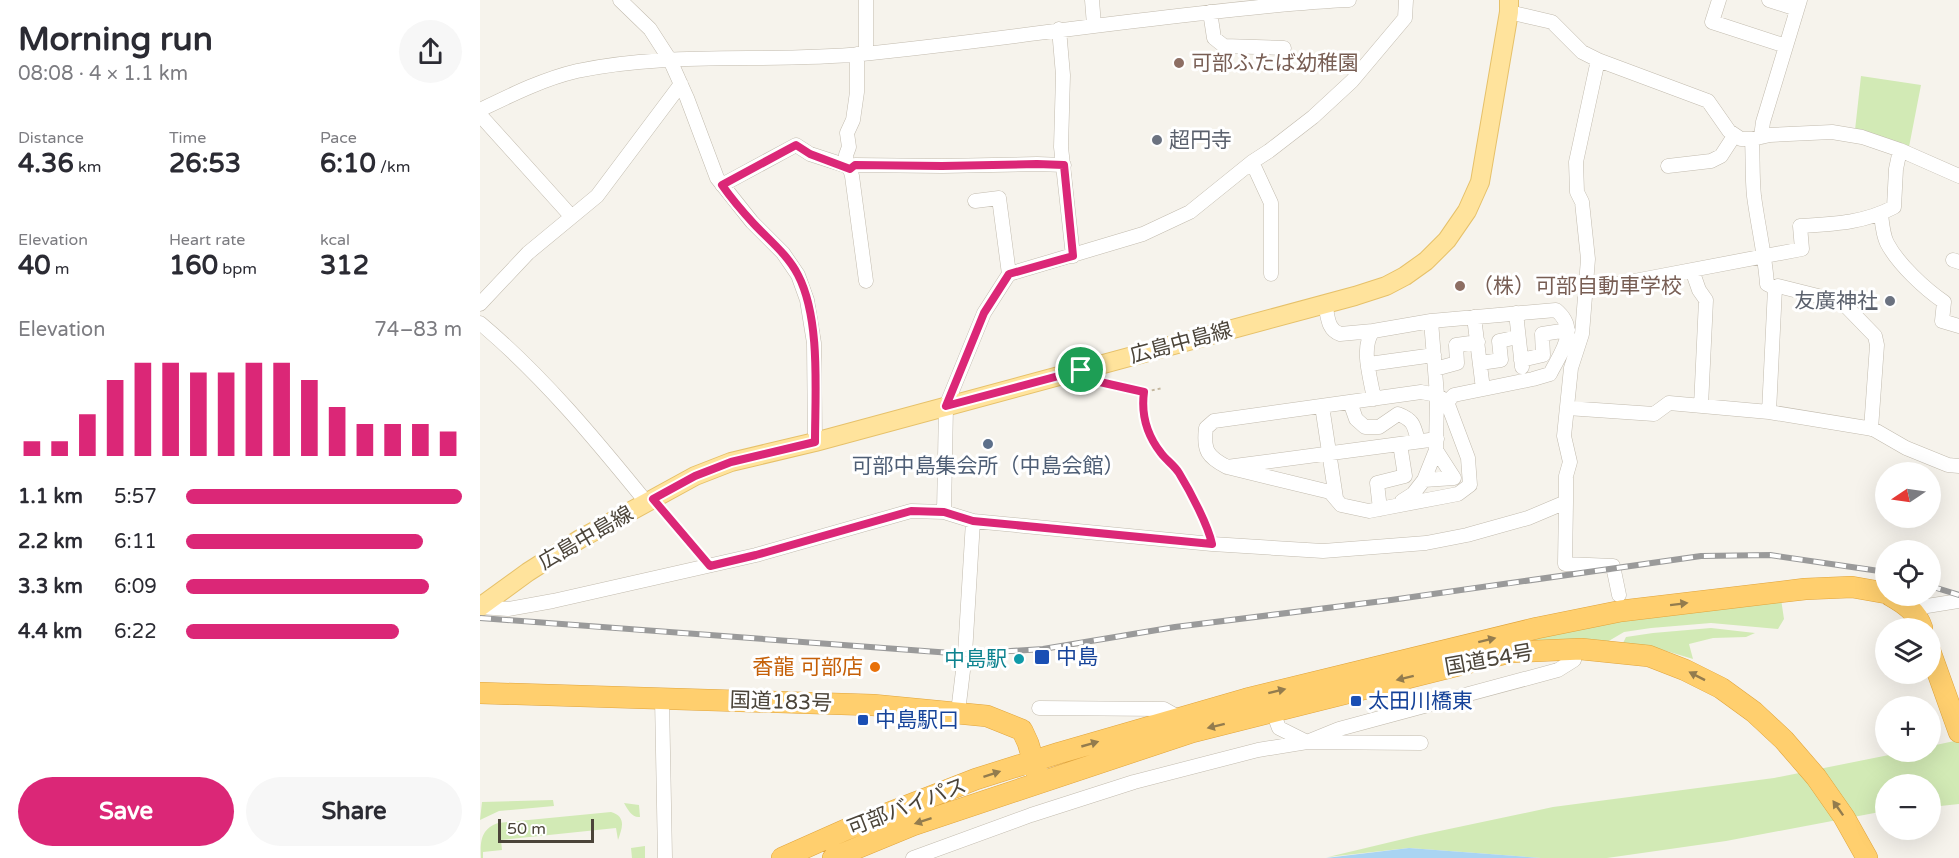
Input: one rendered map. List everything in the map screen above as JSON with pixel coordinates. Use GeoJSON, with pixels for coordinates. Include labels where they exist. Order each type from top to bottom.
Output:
{"type":"FeatureCollection","features":[{"type":"Feature","properties":{"kind":"highway","name":"国道54号"},"geometry":{"type":"LineString","coordinates":[[1034,761],[1246,699],[1526,630],[1621,611],[1805,589],[1852,587],[1875,591]]}},
{"type":"Feature","properties":{"kind":"highway"},"geometry":{"type":"LineString","coordinates":[[1908,606],[1917,618]]}},
{"type":"Feature","properties":{"kind":"highway","name":"国道54号"},"geometry":{"type":"LineString","coordinates":[[1039,783],[1192,732],[1512,652],[1581,649],[1649,656],[1685,670],[1721,688],[1762,719],[1816,777],[1844,817],[1867,858]]}},
{"type":"Feature","properties":{"kind":"highway"},"geometry":{"type":"LineString","coordinates":[[1941,682],[1959,732]]}},
{"type":"Feature","properties":{"kind":"highway","name":"国道183号"},"geometry":{"type":"LineString","coordinates":[[480,693],[873,705],[987,716],[1020,728],[1028,743],[1039,783]]}},
{"type":"Feature","properties":{"kind":"highway","name":"可部バイパス"},"geometry":{"type":"LineString","coordinates":[[782,858],[954,788],[1034,761]]}},
{"type":"Feature","properties":{"kind":"highway","name":"可部バイパス"},"geometry":{"type":"LineString","coordinates":[[833,858],[913,825],[1039,783]]}},
{"type":"Feature","properties":{"kind":"main road","name":"広島中島線"},"geometry":{"type":"LineString","coordinates":[[480,607],[528,572],[580,539],[695,476],[731,462],[815,442],[1325,304],[1386,286],[1405,276],[1426,261],[1447,240],[1467,212],[1480,182],[1509,6]]}},
{"type":"Feature","properties":{"kind":"street"},"geometry":{"type":"LineString","coordinates":[[620,0],[650,29],[670,60],[717,178],[752,222],[783,253],[798,275],[807,300],[814,342],[815,442]]}},
{"type":"Feature","properties":{"kind":"street"},"geometry":{"type":"LineString","coordinates":[[866,0],[854,120],[847,133],[849,147],[846,154],[866,281]]}},
{"type":"Feature","properties":{"kind":"street"},"geometry":{"type":"LineString","coordinates":[[1092,0],[1094,25]]}},
{"type":"Feature","properties":{"kind":"street"},"geometry":{"type":"LineString","coordinates":[[480,110],[525,88],[574,72],[621,63],[670,60],[760,60],[861,54],[1210,12],[1349,0]]}},
{"type":"Feature","properties":{"kind":"street"},"geometry":{"type":"LineString","coordinates":[[1009,274],[1143,234],[1190,212],[1313,117],[1352,81],[1405,18],[1406,0]]}},
{"type":"Feature","properties":{"kind":"street"},"geometry":{"type":"LineString","coordinates":[[1719,0],[1712,22],[1786,46]]}},
{"type":"Feature","properties":{"kind":"street"},"geometry":{"type":"LineString","coordinates":[[1769,0],[1798,5],[1763,122],[1756,138],[1754,194],[1766,264],[1767,284],[1775,288],[1779,286],[1842,302],[1875,336],[1877,345],[1871,429]]}},
{"type":"Feature","properties":{"kind":"street"},"geometry":{"type":"LineString","coordinates":[[1509,6],[1552,22],[1582,52],[1598,60],[1708,101],[1734,136],[1756,138],[1832,132],[1862,137],[1900,150],[1959,176]]}},
{"type":"Feature","properties":{"kind":"street"},"geometry":{"type":"LineString","coordinates":[[1210,12],[1214,38],[1224,46],[1284,48]]}},
{"type":"Feature","properties":{"kind":"street"},"geometry":{"type":"LineString","coordinates":[[1059,29],[1063,75],[1061,147],[1073,256]]}},
{"type":"Feature","properties":{"kind":"street"},"geometry":{"type":"LineString","coordinates":[[1598,60],[1576,162],[1577,192],[1582,202],[1588,259],[1582,334],[1571,368],[1564,436],[1570,462],[1566,476],[1565,564],[1613,566],[1618,595]]}},
{"type":"Feature","properties":{"kind":"street"},"geometry":{"type":"LineString","coordinates":[[480,304],[528,253],[597,196],[681,84]]}},
{"type":"Feature","properties":{"kind":"street"},"geometry":{"type":"LineString","coordinates":[[480,115],[571,216]]}},
{"type":"Feature","properties":{"kind":"street"},"geometry":{"type":"LineString","coordinates":[[1668,166],[1711,162],[1721,156],[1734,136]]}},
{"type":"Feature","properties":{"kind":"street"},"geometry":{"type":"LineString","coordinates":[[722,185],[796,145],[810,154],[849,167],[855,165],[1064,165]]}},
{"type":"Feature","properties":{"kind":"street"},"geometry":{"type":"LineString","coordinates":[[1587,290],[1802,249],[1800,226],[1851,223],[1881,214],[1894,207],[1896,169],[1900,150]]}},
{"type":"Feature","properties":{"kind":"street"},"geometry":{"type":"LineString","coordinates":[[1252,162],[1271,203],[1271,274]]}},
{"type":"Feature","properties":{"kind":"street"},"geometry":{"type":"LineString","coordinates":[[944,512],[946,406],[984,313],[1009,274],[999,198],[975,201]]}},
{"type":"Feature","properties":{"kind":"street"},"geometry":{"type":"LineString","coordinates":[[1881,214],[1887,242],[1910,273],[1944,302],[1942,321],[1959,326]]}},
{"type":"Feature","properties":{"kind":"street"},"geometry":{"type":"LineString","coordinates":[[1692,270],[1699,290],[1706,300],[1701,406]]}},
{"type":"Feature","properties":{"kind":"street"},"geometry":{"type":"LineString","coordinates":[[1769,412],[1775,288]]}},
{"type":"Feature","properties":{"kind":"street"},"geometry":{"type":"LineString","coordinates":[[1325,304],[1330,324],[1335,332],[1340,334],[1431,321],[1556,310],[1566,318],[1567,340],[1550,374],[1442,398],[1422,392],[1214,421],[1206,428],[1204,440],[1207,452],[1212,459],[1227,467],[1330,492],[1341,505],[1369,511],[1458,494],[1470,485],[1468,458],[1442,398],[1434,362],[1431,321]]}},
{"type":"Feature","properties":{"kind":"street"},"geometry":{"type":"LineString","coordinates":[[1516,313],[1524,381]]}},
{"type":"Feature","properties":{"kind":"street"},"geometry":{"type":"LineString","coordinates":[[1474,317],[1483,389]]}},
{"type":"Feature","properties":{"kind":"street"},"geometry":{"type":"LineString","coordinates":[[480,323],[516,353],[650,501]]}},
{"type":"Feature","properties":{"kind":"street"},"geometry":{"type":"LineString","coordinates":[[1521,360],[1543,355],[1542,334],[1568,330]]}},
{"type":"Feature","properties":{"kind":"street"},"geometry":{"type":"LineString","coordinates":[[1373,331],[1366,347],[1374,399]]}},
{"type":"Feature","properties":{"kind":"street"},"geometry":{"type":"LineString","coordinates":[[1480,363],[1501,360],[1499,341],[1518,338]]}},
{"type":"Feature","properties":{"kind":"street"},"geometry":{"type":"LineString","coordinates":[[1369,364],[1457,363],[1456,345],[1478,342]]}},
{"type":"Feature","properties":{"kind":"street"},"geometry":{"type":"LineString","coordinates":[[1424,480],[1454,478],[1437,445],[1436,431],[1442,398]]}},
{"type":"Feature","properties":{"kind":"street"},"geometry":{"type":"LineString","coordinates":[[1350,402],[1356,419],[1365,427],[1379,427],[1398,414],[1408,418],[1413,424],[1418,441]]}},
{"type":"Feature","properties":{"kind":"street"},"geometry":{"type":"LineString","coordinates":[[1567,408],[1654,414],[1669,403],[1769,412],[1871,429],[1906,448],[1948,465],[1959,466]]}},
{"type":"Feature","properties":{"kind":"street"},"geometry":{"type":"LineString","coordinates":[[1322,406],[1336,498]]}},
{"type":"Feature","properties":{"kind":"street"},"geometry":{"type":"LineString","coordinates":[[1227,467],[1418,441],[1437,445]]}},
{"type":"Feature","properties":{"kind":"street"},"geometry":{"type":"LineString","coordinates":[[1380,509],[1377,483],[1405,476],[1400,444]]}},
{"type":"Feature","properties":{"kind":"street"},"geometry":{"type":"LineString","coordinates":[[1396,505],[1413,495],[1424,480],[1437,445]]}},
{"type":"Feature","properties":{"kind":"street"},"geometry":{"type":"LineString","coordinates":[[480,607],[508,609],[710,566],[911,511],[944,512],[973,521],[1212,544],[1323,550],[1426,543],[1467,535],[1528,518],[1566,502]]}},
{"type":"Feature","properties":{"kind":"street"},"geometry":{"type":"LineString","coordinates":[[958,712],[965,654],[973,521]]}},
{"type":"Feature","properties":{"kind":"street"},"geometry":{"type":"LineString","coordinates":[[1921,618],[1927,606],[1959,601]]}},
{"type":"Feature","properties":{"kind":"street"},"geometry":{"type":"LineString","coordinates":[[1273,712],[1279,728],[1307,742],[1339,729],[1558,670],[1575,660]]}},
{"type":"Feature","properties":{"kind":"street"},"geometry":{"type":"LineString","coordinates":[[662,698],[665,858]]}},
{"type":"Feature","properties":{"kind":"street"},"geometry":{"type":"LineString","coordinates":[[1039,708],[1164,709],[1180,718]]}},
{"type":"Feature","properties":{"kind":"street"},"geometry":{"type":"LineString","coordinates":[[913,858],[1031,815],[1134,782],[1258,750],[1307,742],[1421,743]]}},
{"type":"Feature","properties":{"kind":"path"},"geometry":{"type":"LineString","coordinates":[[1081,370],[1085,377],[1091,380],[1144,392],[1163,388]]}},
{"type":"Feature","properties":{"kind":"path"},"geometry":{"type":"LineString","coordinates":[[1144,392],[1142,409],[1146,425],[1162,455],[1169,460],[1184,482],[1209,529],[1212,544]]}},
{"type":"Feature","properties":{"kind":"path"},"geometry":{"type":"LineString","coordinates":[[650,501],[710,566]]}},
{"type":"Feature","properties":{"kind":"green space"},"geometry":{"type":"Polygon","coordinates":[[[1861,76],[1921,85],[1909,147],[1855,130],[1861,76]]]}},
{"type":"Feature","properties":{"kind":"green space"},"geometry":{"type":"Polygon","coordinates":[[[1781,599],[1784,619],[1778,629],[1711,623],[1624,632],[1607,642],[1525,643],[1523,638],[1651,615],[1781,599]]]}},
{"type":"Feature","properties":{"kind":"green space"},"geometry":{"type":"Polygon","coordinates":[[[1711,628],[1755,633],[1746,637],[1713,638],[1689,644],[1693,659],[1653,647],[1623,643],[1626,637],[1711,628]]]}},
{"type":"Feature","properties":{"kind":"green space"},"geometry":{"type":"Polygon","coordinates":[[[1959,740],[1959,804],[1941,806],[1941,774],[1875,774],[1875,813],[1726,841],[1607,858],[1541,858],[1409,848],[1328,857],[1553,807],[1774,778],[1875,758],[1875,762],[1941,762],[1941,744],[1959,740]]]}},
{"type":"Feature","properties":{"kind":"green space"},"geometry":{"type":"Polygon","coordinates":[[[553,800],[554,806],[499,811],[480,820],[482,802],[553,800]]]}},
{"type":"Feature","properties":{"kind":"green space"},"geometry":{"type":"Polygon","coordinates":[[[624,803],[639,805],[640,817],[632,815],[624,803]]]}},
{"type":"Feature","properties":{"kind":"green space"},"geometry":{"type":"Polygon","coordinates":[[[611,812],[619,817],[622,823],[618,840],[616,828],[501,840],[502,850],[483,852],[483,858],[481,858],[483,836],[488,829],[498,823],[611,812]]]}},
{"type":"Feature","properties":{"kind":"green space"},"geometry":{"type":"Polygon","coordinates":[[[645,846],[645,858],[632,858],[631,848],[645,846]]]}},
{"type":"Feature","properties":{"kind":"water"},"geometry":{"type":"Polygon","coordinates":[[[1409,848],[1541,858],[1326,858],[1409,848]]]}},
{"type":"Feature","properties":{"kind":"railway"},"geometry":{"type":"LineString","coordinates":[[480,618],[965,654],[1043,649],[1175,627],[1391,600],[1701,556],[1770,555],[1875,570]]}},
{"type":"Feature","properties":{"kind":"railway"},"geometry":{"type":"LineString","coordinates":[[1941,589],[1959,595]]}},
{"type":"Feature","properties":{"kind":"place","name":"可部ふたば幼稚園"},"geometry":{"type":"Point","coordinates":[1179,63]}},
{"type":"Feature","properties":{"kind":"place","name":"超円寺"},"geometry":{"type":"Point","coordinates":[1157,140]}},
{"type":"Feature","properties":{"kind":"place","name":"（株）可部自動車学校"},"geometry":{"type":"Point","coordinates":[1460,286]}},
{"type":"Feature","properties":{"kind":"place","name":"友廣神社"},"geometry":{"type":"Point","coordinates":[1890,301]}},
{"type":"Feature","properties":{"kind":"place","name":"可部中島集会所（中島会館）"},"geometry":{"type":"Point","coordinates":[988,444]}},
{"type":"Feature","properties":{"kind":"place","name":"中島"},"geometry":{"type":"Point","coordinates":[1042,657]}},
{"type":"Feature","properties":{"kind":"place","name":"中島駅"},"geometry":{"type":"Point","coordinates":[1019,659]}},
{"type":"Feature","properties":{"kind":"place","name":"香龍 可部店"},"geometry":{"type":"Point","coordinates":[875,667]}},
{"type":"Feature","properties":{"kind":"place","name":"太田川橋東"},"geometry":{"type":"Point","coordinates":[1356,701]}},
{"type":"Feature","properties":{"kind":"place","name":"中島駅口"},"geometry":{"type":"Point","coordinates":[863,720]}},
{"type":"Feature","properties":{"kind":"route"},"geometry":{"type":"LineString","coordinates":[[796,145],[819,158],[847,166],[850,169],[855,165],[1064,165],[1073,256],[1009,274],[984,313],[946,406],[1081,370],[1085,377],[1091,380],[1144,392],[1142,409],[1146,425],[1155,445],[1178,471],[1209,529],[1212,544],[973,521],[944,512],[911,511],[710,566],[653,499],[695,476],[731,462],[815,442],[814,342],[807,300],[798,275],[783,253],[752,222],[722,185],[796,145]]}}]}
